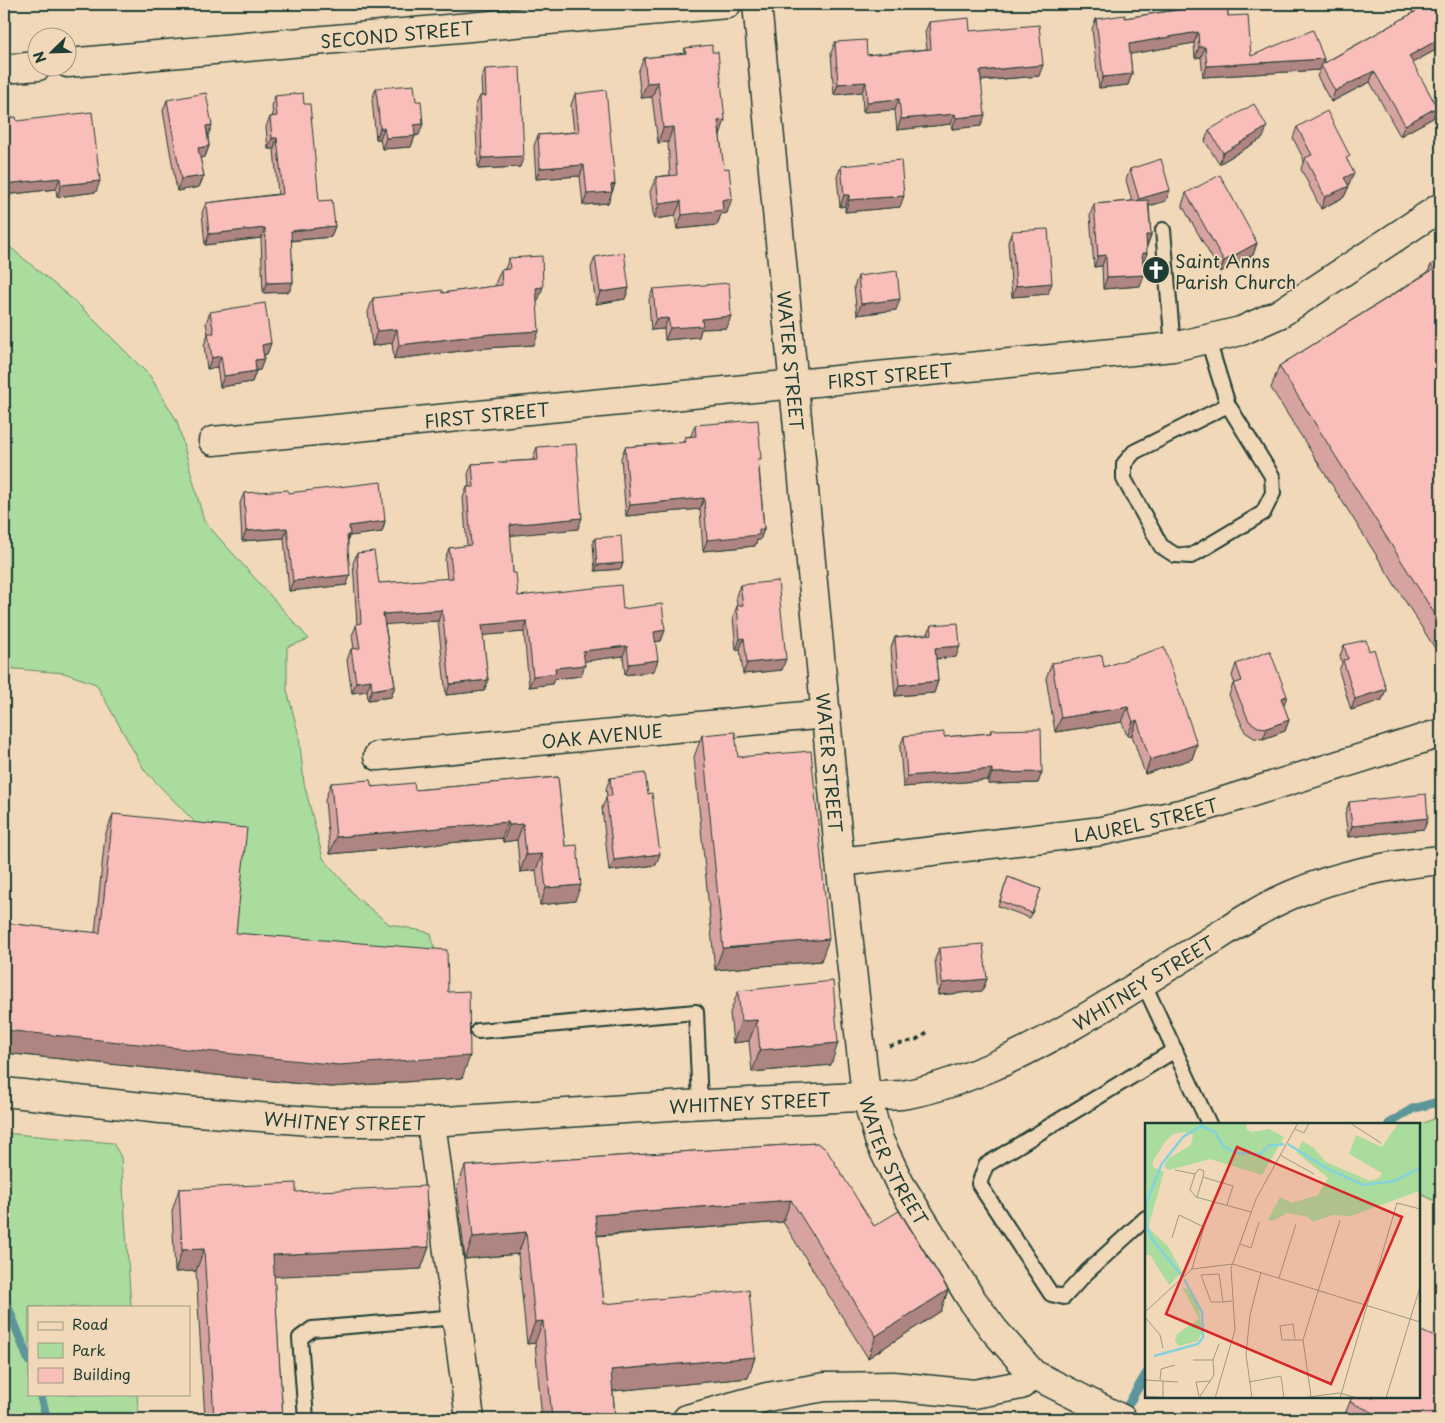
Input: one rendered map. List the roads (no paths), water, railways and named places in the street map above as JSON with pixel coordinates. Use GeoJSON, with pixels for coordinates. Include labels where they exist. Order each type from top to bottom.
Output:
{"type":"FeatureCollection","features":[{"type":"Feature","properties":{"kind":"street","name":"SECOND STREET"},"geometry":{"type":"LineString","coordinates":[[78,62],[727,4]]}},
{"type":"Feature","properties":{"kind":"street","name":"WATER STREET"},"geometry":{"type":"LineString","coordinates":[[757,4],[840,862],[866,1095],[879,1140],[900,1184],[970,1297],[994,1330],[1033,1374],[1063,1391],[1122,1419]]}},
{"type":"Feature","properties":{"kind":"street"},"geometry":{"type":"LineString","coordinates":[[4,69],[28,67]]}},
{"type":"Feature","properties":{"kind":"street","name":"FIRST STREET"},"geometry":{"type":"LineString","coordinates":[[213,440],[1173,346],[1208,340],[1241,331],[1279,314],[1441,206]]}},
{"type":"Feature","properties":{"kind":"street","name":"OAK AVENUE"},"geometry":{"type":"LineString","coordinates":[[378,756],[826,714]]}},
{"type":"Feature","properties":{"kind":"street","name":"LAUREL STREET"},"geometry":{"type":"LineString","coordinates":[[840,862],[1102,831],[1189,812],[1441,733]]}},
{"type":"Feature","properties":{"kind":"street","name":"WHITNEY STREET"},"geometry":{"type":"LineString","coordinates":[[4,1092],[161,1110],[312,1121],[431,1122],[926,1091],[958,1080],[1052,1039],[1246,920],[1290,896],[1343,876],[1393,865],[1441,860]]}},
{"type":"Feature","properties":{"kind":"street"},"geometry":{"type":"LineString","coordinates":[[431,1122],[470,1419]]}},
{"type":"Feature","properties":{"kind":"street"},"geometry":{"type":"LineString","coordinates":[[687,1419],[767,1397],[825,1387],[893,1386],[974,1394],[1021,1385],[1033,1374]]}},
{"type":"Feature","properties":{"kind":"lane"},"geometry":{"type":"LineString","coordinates":[[1163,230],[1173,346]]}},
{"type":"Feature","properties":{"kind":"lane"},"geometry":{"type":"LineString","coordinates":[[1208,340],[1228,405],[1272,476],[1272,493],[1263,513],[1191,556],[1175,556],[1161,546],[1124,479],[1124,464],[1134,452],[1228,405]]}},
{"type":"Feature","properties":{"kind":"lane"},"geometry":{"type":"LineString","coordinates":[[1143,982],[1209,1123]]}},
{"type":"Feature","properties":{"kind":"lane"},"geometry":{"type":"LineString","coordinates":[[478,1031],[696,1012],[700,1104]]}},
{"type":"Feature","properties":{"kind":"lane"},"geometry":{"type":"LineString","coordinates":[[1145,1219],[1087,1272],[1064,1298],[1051,1294],[979,1184],[986,1165],[1175,1050]]}},
{"type":"Feature","properties":{"kind":"lane"},"geometry":{"type":"LineString","coordinates":[[306,1419],[300,1338],[312,1328],[457,1317]]}},
{"type":"Feature","properties":{"kind":"waterway"},"geometry":{"type":"LineString","coordinates":[[1391,1123],[1412,1109],[1441,1101]]}},
{"type":"Feature","properties":{"kind":"waterway"},"geometry":{"type":"LineString","coordinates":[[4,1297],[28,1358]]}},
{"type":"Feature","properties":{"kind":"waterway"},"geometry":{"type":"LineString","coordinates":[[1121,1417],[1145,1376]]}},
{"type":"Feature","properties":{"kind":"waterway"},"geometry":{"type":"LineString","coordinates":[[41,1396],[47,1419]]}},
{"type":"Feature","properties":{"kind":"place","name":"Saint Anns Parish Church"},"geometry":{"type":"Point","coordinates":[1156,270]}}]}
